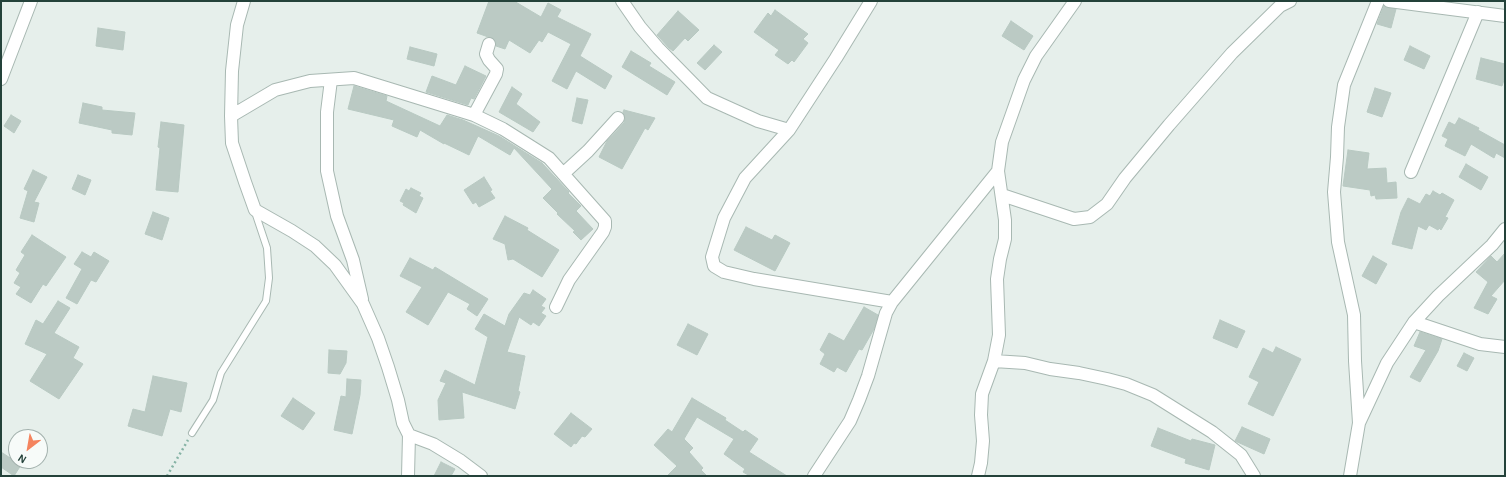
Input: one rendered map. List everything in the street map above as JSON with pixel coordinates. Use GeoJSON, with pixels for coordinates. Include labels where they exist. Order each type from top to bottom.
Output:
{"type":"FeatureCollection","features":[{"type":"Feature","properties":{"kind":"street"},"geometry":{"type":"LineString","coordinates":[[1,79],[31,1]]}},
{"type":"Feature","properties":{"kind":"street"},"geometry":{"type":"LineString","coordinates":[[244,1],[237,25],[232,71],[232,143],[255,210],[315,246],[335,265],[363,304]]}},
{"type":"Feature","properties":{"kind":"street"},"geometry":{"type":"LineString","coordinates":[[622,1],[640,27],[658,48],[707,98],[758,121],[789,130]]}},
{"type":"Feature","properties":{"kind":"street"},"geometry":{"type":"LineString","coordinates":[[871,1],[789,130],[745,178],[724,218],[712,257],[714,266],[724,272],[754,279],[892,302]]}},
{"type":"Feature","properties":{"kind":"street"},"geometry":{"type":"LineString","coordinates":[[978,476],[983,441],[981,414],[982,394],[994,361],[999,335],[997,280],[1005,239],[1005,220],[998,171],[1002,142],[1024,80],[1036,56],[1075,1]]}},
{"type":"Feature","properties":{"kind":"street"},"geometry":{"type":"LineString","coordinates":[[1002,195],[1074,220],[1090,217],[1107,204],[1125,178],[1169,125],[1232,54],[1280,6],[1290,1]]}},
{"type":"Feature","properties":{"kind":"street"},"geometry":{"type":"LineString","coordinates":[[1350,476],[1359,423],[1354,314],[1338,242],[1334,192],[1338,127],[1344,85],[1378,1]]}},
{"type":"Feature","properties":{"kind":"street"},"geometry":{"type":"LineString","coordinates":[[1389,1],[1505,16]]}},
{"type":"Feature","properties":{"kind":"street"},"geometry":{"type":"LineString","coordinates":[[1411,172],[1478,12]]}},
{"type":"Feature","properties":{"kind":"street"},"geometry":{"type":"LineString","coordinates":[[474,115],[496,74],[497,69],[486,54],[489,44]]}},
{"type":"Feature","properties":{"kind":"street"},"geometry":{"type":"LineString","coordinates":[[231,116],[274,90],[310,81],[354,78],[474,115],[503,129],[549,158],[605,221],[605,227],[569,280],[556,307]]}},
{"type":"Feature","properties":{"kind":"street"},"geometry":{"type":"LineString","coordinates":[[331,80],[327,112],[326,171],[337,216],[353,260],[363,304],[378,338],[398,400],[403,423],[409,435],[408,476]]}},
{"type":"Feature","properties":{"kind":"street"},"geometry":{"type":"LineString","coordinates":[[563,174],[588,151],[618,118]]}},
{"type":"Feature","properties":{"kind":"street"},"geometry":{"type":"LineString","coordinates":[[814,476],[850,421],[868,376],[886,313],[892,302],[998,171]]}},
{"type":"Feature","properties":{"kind":"street"},"geometry":{"type":"LineString","coordinates":[[1359,423],[1387,363],[1414,322],[1438,296],[1492,245],[1505,229]]}},
{"type":"Feature","properties":{"kind":"street"},"geometry":{"type":"LineString","coordinates":[[1414,322],[1480,344],[1505,347]]}},
{"type":"Feature","properties":{"kind":"street"},"geometry":{"type":"LineString","coordinates":[[994,361],[1025,363],[1050,369],[1100,377],[1126,384],[1153,395],[1212,432],[1241,455],[1254,476]]}},
{"type":"Feature","properties":{"kind":"street"},"geometry":{"type":"LineString","coordinates":[[409,435],[433,444],[481,476]]}},
{"type":"Feature","properties":{"kind":"lane"},"geometry":{"type":"LineString","coordinates":[[192,433],[213,400],[221,373],[266,301],[269,278],[267,248],[255,210]]}},
{"type":"Feature","properties":{"kind":"path"},"geometry":{"type":"LineString","coordinates":[[167,476],[192,433]]}},
{"type":"Feature","properties":{"kind":"building"},"geometry":{"type":"Polygon","coordinates":[[[489,1],[514,1],[541,17],[548,3],[561,10],[557,17],[591,34],[580,56],[612,76],[605,89],[576,71],[567,89],[552,81],[571,44],[548,32],[542,42],[539,40],[530,53],[509,40],[505,49],[496,46],[494,39],[477,33],[489,1]]]}},
{"type":"Feature","properties":{"kind":"building"},"geometry":{"type":"Polygon","coordinates":[[[1384,6],[1396,9],[1391,28],[1377,24],[1384,6]]]}},
{"type":"Feature","properties":{"kind":"building"},"geometry":{"type":"Polygon","coordinates":[[[775,10],[808,34],[803,39],[808,43],[794,62],[792,60],[788,64],[775,55],[779,50],[754,32],[768,13],[771,16],[775,10]]]}},
{"type":"Feature","properties":{"kind":"building"},"geometry":{"type":"Polygon","coordinates":[[[678,11],[699,30],[688,41],[685,38],[673,51],[657,35],[678,11]]]}},
{"type":"Feature","properties":{"kind":"building"},"geometry":{"type":"Polygon","coordinates":[[[1011,21],[1033,36],[1024,50],[1002,36],[1011,21]]]}},
{"type":"Feature","properties":{"kind":"building"},"geometry":{"type":"Polygon","coordinates":[[[98,28],[125,32],[123,50],[96,46],[98,28]]]}},
{"type":"Feature","properties":{"kind":"building"},"geometry":{"type":"Polygon","coordinates":[[[714,45],[722,52],[705,70],[697,63],[714,45]]]}},
{"type":"Feature","properties":{"kind":"building"},"geometry":{"type":"Polygon","coordinates":[[[1410,46],[1430,56],[1424,69],[1404,60],[1410,46]]]}},
{"type":"Feature","properties":{"kind":"building"},"geometry":{"type":"Polygon","coordinates":[[[410,47],[437,54],[434,66],[407,59],[410,47]]]}},
{"type":"Feature","properties":{"kind":"building"},"geometry":{"type":"Polygon","coordinates":[[[631,51],[651,63],[649,66],[675,82],[667,95],[622,67],[631,51]]]}},
{"type":"Feature","properties":{"kind":"building"},"geometry":{"type":"Polygon","coordinates":[[[1481,58],[1505,64],[1505,77],[1502,86],[1476,79],[1481,58]]]}},
{"type":"Feature","properties":{"kind":"building"},"geometry":{"type":"Polygon","coordinates":[[[465,66],[486,76],[474,99],[471,98],[468,105],[426,92],[432,76],[456,85],[465,66]]]}},
{"type":"Feature","properties":{"kind":"building"},"geometry":{"type":"Polygon","coordinates":[[[354,86],[387,96],[386,101],[440,126],[447,115],[463,120],[499,136],[542,163],[581,206],[576,211],[593,229],[581,240],[573,232],[575,231],[543,198],[552,189],[514,148],[510,155],[478,136],[469,155],[444,144],[420,130],[417,137],[392,126],[394,120],[348,109],[354,86]]]}},
{"type":"Feature","properties":{"kind":"building"},"geometry":{"type":"Polygon","coordinates":[[[512,87],[522,94],[516,104],[540,122],[533,132],[499,112],[512,87]]]}},
{"type":"Feature","properties":{"kind":"building"},"geometry":{"type":"Polygon","coordinates":[[[1375,88],[1391,93],[1382,117],[1367,112],[1375,88]]]}},
{"type":"Feature","properties":{"kind":"building"},"geometry":{"type":"Polygon","coordinates":[[[577,98],[588,100],[582,124],[572,121],[577,98]]]}},
{"type":"Feature","properties":{"kind":"building"},"geometry":{"type":"Polygon","coordinates":[[[83,103],[102,107],[102,110],[135,113],[132,135],[112,133],[112,130],[79,123],[83,103]]]}},
{"type":"Feature","properties":{"kind":"building"},"geometry":{"type":"Polygon","coordinates":[[[624,110],[655,118],[648,130],[645,128],[622,169],[599,157],[607,141],[624,123],[624,110]]]}},
{"type":"Feature","properties":{"kind":"building"},"geometry":{"type":"Polygon","coordinates":[[[11,115],[21,121],[14,133],[4,126],[11,115]]]}},
{"type":"Feature","properties":{"kind":"building"},"geometry":{"type":"Polygon","coordinates":[[[1459,118],[1479,128],[1478,130],[1505,145],[1505,158],[1496,153],[1494,158],[1471,144],[1465,156],[1445,146],[1448,139],[1442,136],[1449,122],[1455,125],[1459,118]]]}},
{"type":"Feature","properties":{"kind":"building"},"geometry":{"type":"Polygon","coordinates":[[[161,122],[184,125],[178,192],[156,190],[161,122]]]}},
{"type":"Feature","properties":{"kind":"building"},"geometry":{"type":"Polygon","coordinates":[[[1348,150],[1369,153],[1367,169],[1386,168],[1387,183],[1396,182],[1397,198],[1376,199],[1375,195],[1371,196],[1370,190],[1343,186],[1348,150]]]}},
{"type":"Feature","properties":{"kind":"building"},"geometry":{"type":"Polygon","coordinates":[[[1466,164],[1488,177],[1481,190],[1459,177],[1466,164]]]}},
{"type":"Feature","properties":{"kind":"building"},"geometry":{"type":"Polygon","coordinates":[[[33,170],[47,177],[34,202],[39,203],[34,222],[20,218],[28,191],[24,189],[33,170]]]}},
{"type":"Feature","properties":{"kind":"building"},"geometry":{"type":"Polygon","coordinates":[[[78,175],[91,180],[85,195],[72,189],[78,175]]]}},
{"type":"Feature","properties":{"kind":"building"},"geometry":{"type":"Polygon","coordinates":[[[484,177],[495,198],[479,207],[476,202],[473,204],[464,190],[484,177]]]}},
{"type":"Feature","properties":{"kind":"building"},"geometry":{"type":"Polygon","coordinates":[[[411,188],[421,193],[419,196],[423,198],[416,213],[403,205],[404,203],[400,201],[406,189],[409,191],[411,188]]]}},
{"type":"Feature","properties":{"kind":"building"},"geometry":{"type":"Polygon","coordinates":[[[1433,191],[1440,195],[1442,193],[1454,200],[1445,217],[1448,218],[1441,230],[1429,225],[1426,230],[1418,226],[1412,249],[1392,244],[1401,212],[1408,198],[1420,204],[1426,194],[1430,196],[1433,191]]]}},
{"type":"Feature","properties":{"kind":"building"},"geometry":{"type":"Polygon","coordinates":[[[153,212],[169,218],[162,240],[145,234],[153,212]]]}},
{"type":"Feature","properties":{"kind":"building"},"geometry":{"type":"Polygon","coordinates":[[[505,216],[528,228],[527,230],[559,250],[542,277],[513,259],[508,260],[505,244],[493,239],[505,216]]]}},
{"type":"Feature","properties":{"kind":"building"},"geometry":{"type":"Polygon","coordinates":[[[746,227],[772,240],[775,235],[790,243],[775,271],[734,250],[746,227]]]}},
{"type":"Feature","properties":{"kind":"building"},"geometry":{"type":"Polygon","coordinates":[[[32,235],[66,257],[46,286],[43,284],[31,303],[16,294],[21,287],[14,283],[20,273],[16,270],[25,255],[21,252],[32,235]]]}},
{"type":"Feature","properties":{"kind":"building"},"geometry":{"type":"Polygon","coordinates":[[[82,252],[91,257],[94,252],[109,261],[96,282],[91,280],[77,304],[66,298],[82,269],[74,264],[82,252]]]}},
{"type":"Feature","properties":{"kind":"building"},"geometry":{"type":"Polygon","coordinates":[[[1505,253],[1505,280],[1491,296],[1497,299],[1488,314],[1474,308],[1488,282],[1476,272],[1491,256],[1497,262],[1505,253]]]}},
{"type":"Feature","properties":{"kind":"building"},"geometry":{"type":"Polygon","coordinates":[[[1373,256],[1387,264],[1376,284],[1362,276],[1373,256]]]}},
{"type":"Feature","properties":{"kind":"building"},"geometry":{"type":"Polygon","coordinates":[[[410,258],[433,270],[435,267],[488,299],[477,316],[467,309],[470,304],[448,292],[428,325],[406,312],[422,287],[400,276],[410,258]]]}},
{"type":"Feature","properties":{"kind":"building"},"geometry":{"type":"Polygon","coordinates":[[[533,290],[546,299],[541,306],[545,308],[541,313],[546,316],[539,326],[533,322],[531,325],[519,317],[507,352],[525,356],[518,391],[520,392],[515,409],[462,392],[464,418],[439,420],[438,400],[446,383],[440,381],[445,370],[475,385],[488,337],[475,329],[484,314],[505,326],[509,314],[524,293],[530,295],[533,290]]]}},
{"type":"Feature","properties":{"kind":"building"},"geometry":{"type":"Polygon","coordinates":[[[58,301],[70,308],[54,333],[79,347],[73,358],[83,364],[59,399],[30,381],[47,354],[25,344],[36,320],[43,324],[58,301]]]}},
{"type":"Feature","properties":{"kind":"building"},"geometry":{"type":"Polygon","coordinates":[[[864,307],[878,315],[874,329],[862,350],[859,349],[846,372],[837,367],[834,372],[820,364],[825,354],[820,350],[829,333],[844,341],[864,307]]]}},
{"type":"Feature","properties":{"kind":"building"},"geometry":{"type":"Polygon","coordinates":[[[1220,320],[1245,331],[1237,348],[1213,338],[1220,320]]]}},
{"type":"Feature","properties":{"kind":"building"},"geometry":{"type":"Polygon","coordinates":[[[688,324],[708,334],[697,355],[677,345],[688,324]]]}},
{"type":"Feature","properties":{"kind":"building"},"geometry":{"type":"Polygon","coordinates":[[[1420,332],[1442,339],[1438,351],[1420,382],[1410,377],[1426,350],[1414,346],[1420,332]]]}},
{"type":"Feature","properties":{"kind":"building"},"geometry":{"type":"Polygon","coordinates":[[[1276,347],[1301,359],[1273,416],[1248,404],[1259,382],[1249,377],[1263,348],[1273,353],[1276,347]]]}},
{"type":"Feature","properties":{"kind":"building"},"geometry":{"type":"Polygon","coordinates":[[[329,350],[347,351],[346,363],[340,374],[328,373],[329,350]]]}},
{"type":"Feature","properties":{"kind":"building"},"geometry":{"type":"Polygon","coordinates":[[[1464,353],[1474,358],[1467,371],[1457,366],[1464,353]]]}},
{"type":"Feature","properties":{"kind":"building"},"geometry":{"type":"Polygon","coordinates":[[[153,376],[187,383],[181,412],[170,409],[162,436],[128,426],[133,409],[145,412],[153,376]]]}},
{"type":"Feature","properties":{"kind":"building"},"geometry":{"type":"Polygon","coordinates":[[[347,379],[361,380],[360,395],[352,434],[334,430],[341,396],[346,397],[347,379]]]}},
{"type":"Feature","properties":{"kind":"building"},"geometry":{"type":"Polygon","coordinates":[[[293,398],[315,413],[303,430],[281,416],[293,398]]]}},
{"type":"Feature","properties":{"kind":"building"},"geometry":{"type":"Polygon","coordinates":[[[692,398],[726,418],[725,420],[743,432],[745,430],[758,439],[749,452],[787,476],[750,476],[743,472],[745,469],[724,454],[734,439],[697,417],[684,439],[693,448],[689,452],[703,468],[701,470],[707,476],[667,476],[677,466],[654,445],[668,429],[672,432],[692,398]]]}},
{"type":"Feature","properties":{"kind":"building"},"geometry":{"type":"Polygon","coordinates":[[[571,413],[592,429],[585,437],[582,436],[576,444],[574,443],[571,447],[554,434],[571,413]]]}},
{"type":"Feature","properties":{"kind":"building"},"geometry":{"type":"Polygon","coordinates":[[[1242,427],[1270,439],[1264,454],[1235,441],[1242,427]]]}},
{"type":"Feature","properties":{"kind":"building"},"geometry":{"type":"Polygon","coordinates":[[[1158,428],[1191,441],[1192,439],[1215,445],[1209,470],[1185,463],[1186,459],[1151,446],[1158,428]]]}},
{"type":"Feature","properties":{"kind":"building"},"geometry":{"type":"Polygon","coordinates":[[[1,452],[8,457],[8,469],[18,469],[14,476],[1,467],[1,452]]]}},
{"type":"Feature","properties":{"kind":"building"},"geometry":{"type":"Polygon","coordinates":[[[441,462],[455,469],[451,476],[434,476],[441,462]]]}}]}
